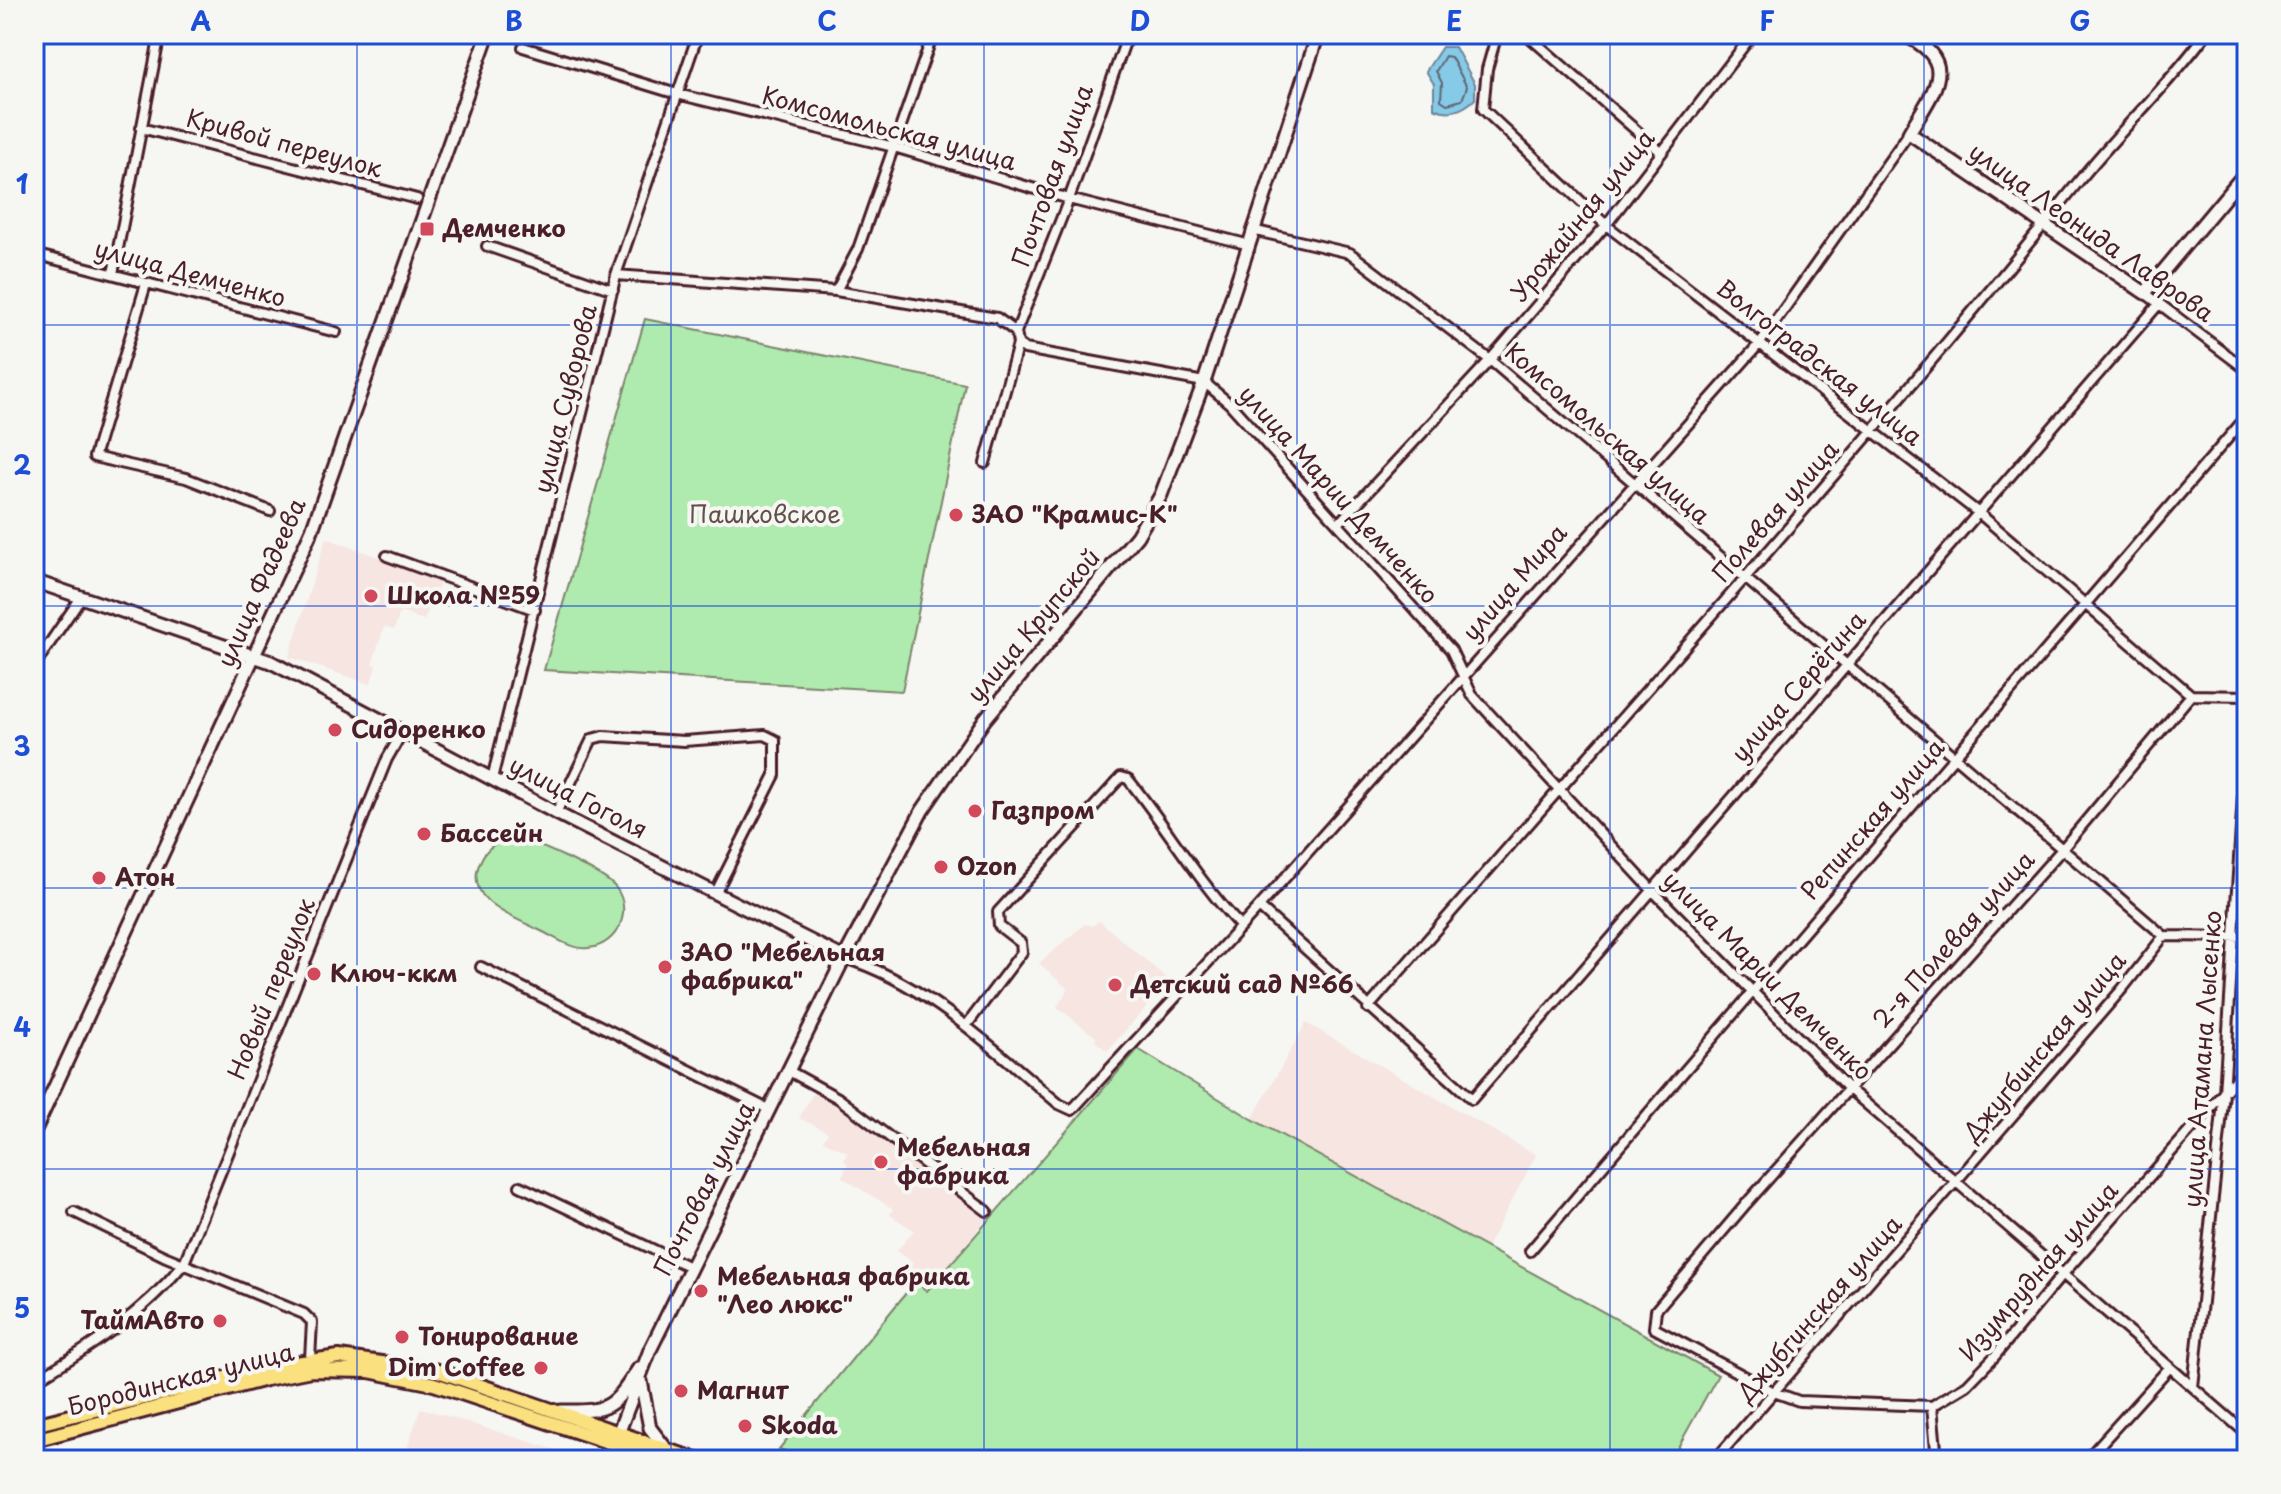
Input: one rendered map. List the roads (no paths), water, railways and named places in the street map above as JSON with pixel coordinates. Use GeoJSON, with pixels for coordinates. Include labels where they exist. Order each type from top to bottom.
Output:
{"type":"FeatureCollection","features":[{"type":"Feature","properties":{"kind":"main road","name":"Бородинская улица"},"geometry":{"type":"LineString","coordinates":[[34,1425],[310,1359],[362,1358],[438,1371],[561,1411],[643,1452],[697,1460]]}},
{"type":"Feature","properties":{"kind":"main road","name":"Бородинская улица"},"geometry":{"type":"LineString","coordinates":[[34,1440],[245,1384],[311,1370],[369,1371],[414,1379],[617,1437]]}},
{"type":"Feature","properties":{"kind":"street"},"geometry":{"type":"LineString","coordinates":[[113,274],[160,34]]}},
{"type":"Feature","properties":{"kind":"street","name":"улица Фадеева"},"geometry":{"type":"LineString","coordinates":[[34,1132],[312,530],[488,34]]}},
{"type":"Feature","properties":{"kind":"street","name":"улица Суворова"},"geometry":{"type":"LineString","coordinates":[[492,779],[616,275],[698,34]]}},
{"type":"Feature","properties":{"kind":"street"},"geometry":{"type":"LineString","coordinates":[[836,291],[858,249],[933,34]]}},
{"type":"Feature","properties":{"kind":"street","name":"Почтовая улица"},"geometry":{"type":"LineString","coordinates":[[1016,332],[1069,199],[1128,34]]}},
{"type":"Feature","properties":{"kind":"street","name":"улица Крупской"},"geometry":{"type":"LineString","coordinates":[[844,958],[936,787],[985,719],[1137,536],[1161,495],[1204,382],[1246,244],[1318,34]]}},
{"type":"Feature","properties":{"kind":"street","name":"Волгоградская улица"},"geometry":{"type":"LineString","coordinates":[[1497,34],[1487,69],[1483,109],[1606,225],[1874,429],[1980,514],[2191,695]]}},
{"type":"Feature","properties":{"kind":"street"},"geometry":{"type":"LineString","coordinates":[[1526,34],[1661,152]]}},
{"type":"Feature","properties":{"kind":"street","name":"Урожайная улица"},"geometry":{"type":"LineString","coordinates":[[1339,523],[1490,360],[1606,225],[1753,34]]}},
{"type":"Feature","properties":{"kind":"street","name":"улица Мира"},"geometry":{"type":"LineString","coordinates":[[1072,1110],[1259,907],[1632,483],[1760,343],[1909,133],[1937,84],[1940,67],[1933,54],[1903,34]]}},
{"type":"Feature","properties":{"kind":"street","name":"Полевая улица"},"geometry":{"type":"LineString","coordinates":[[1368,1008],[1746,578],[1874,429],[2123,126],[2206,34]]}},
{"type":"Feature","properties":{"kind":"street","name":"Комсомольская улица"},"geometry":{"type":"LineString","coordinates":[[523,47],[677,94],[894,147],[1069,199],[1246,244]]}},
{"type":"Feature","properties":{"kind":"street","name":"Кривой переулок"},"geometry":{"type":"LineString","coordinates":[[141,128],[417,199]]}},
{"type":"Feature","properties":{"kind":"street","name":"улица Леонида Лаврова"},"geometry":{"type":"LineString","coordinates":[[1909,133],[2145,293],[2247,370]]}},
{"type":"Feature","properties":{"kind":"street"},"geometry":{"type":"LineString","coordinates":[[2145,293],[2247,171]]}},
{"type":"Feature","properties":{"kind":"street","name":"Комсомольская улица"},"geometry":{"type":"LineString","coordinates":[[1252,230],[1357,257],[1490,360],[2064,847],[2164,936]]}},
{"type":"Feature","properties":{"kind":"street"},"geometry":{"type":"LineString","coordinates":[[487,246],[613,290]]}},
{"type":"Feature","properties":{"kind":"street","name":"улица Демченко"},"geometry":{"type":"LineString","coordinates":[[34,254],[336,332]]}},
{"type":"Feature","properties":{"kind":"street"},"geometry":{"type":"LineString","coordinates":[[616,275],[836,291],[997,318],[1016,332],[1018,344],[985,463]]}},
{"type":"Feature","properties":{"kind":"street"},"geometry":{"type":"LineString","coordinates":[[146,284],[94,457],[186,478],[270,511]]}},
{"type":"Feature","properties":{"kind":"street","name":"улица Серёгина"},"geometry":{"type":"LineString","coordinates":[[1368,1008],[1472,1099],[2159,304]]}},
{"type":"Feature","properties":{"kind":"street","name":"улица Марии Демченко"},"geometry":{"type":"LineString","coordinates":[[1018,344],[1025,349],[1204,382],[1230,404],[1451,650],[1472,695],[1652,890],[1848,1088],[2247,1434]]}},
{"type":"Feature","properties":{"kind":"street","name":"Репинская улица"},"geometry":{"type":"LineString","coordinates":[[1530,1251],[2247,416]]}},
{"type":"Feature","properties":{"kind":"street"},"geometry":{"type":"LineString","coordinates":[[387,556],[535,610]]}},
{"type":"Feature","properties":{"kind":"street","name":"улица Гоголя"},"geometry":{"type":"LineString","coordinates":[[34,581],[254,655],[556,813],[844,958],[897,979],[966,1026],[1059,1104],[1072,1110]]}},
{"type":"Feature","properties":{"kind":"street"},"geometry":{"type":"LineString","coordinates":[[34,666],[82,596]]}},
{"type":"Feature","properties":{"kind":"street"},"geometry":{"type":"LineString","coordinates":[[2191,695],[2247,696]]}},
{"type":"Feature","properties":{"kind":"street","name":"2-я Полевая улица"},"geometry":{"type":"LineString","coordinates":[[1774,1392],[1654,1328],[1656,1310],[1848,1088],[2064,847],[2191,695]]}},
{"type":"Feature","properties":{"kind":"street","name":"Новый переулок"},"geometry":{"type":"LineString","coordinates":[[34,1381],[91,1348],[148,1304],[184,1263],[387,759],[403,731]]}},
{"type":"Feature","properties":{"kind":"street","name":"улица Атамана Лысенко"},"geometry":{"type":"LineString","coordinates":[[2193,1387],[2224,1093],[2231,936],[2247,733]]}},
{"type":"Feature","properties":{"kind":"street"},"geometry":{"type":"LineString","coordinates":[[556,813],[592,739],[603,736],[684,741],[765,735],[775,740],[775,775],[716,892]]}},
{"type":"Feature","properties":{"kind":"street"},"geometry":{"type":"LineString","coordinates":[[966,1026],[1022,952],[1021,943],[999,926],[998,912],[1114,781],[1128,779],[1215,899],[1241,927]]}},
{"type":"Feature","properties":{"kind":"street"},"geometry":{"type":"LineString","coordinates":[[1259,907],[1368,1008]]}},
{"type":"Feature","properties":{"kind":"street"},"geometry":{"type":"LineString","coordinates":[[2164,936],[2247,937]]}},
{"type":"Feature","properties":{"kind":"street","name":"Джугбинская улица"},"geometry":{"type":"LineString","coordinates":[[1955,1183],[2164,936]]}},
{"type":"Feature","properties":{"kind":"street","name":"Почтовая улица"},"geometry":{"type":"LineString","coordinates":[[617,1437],[650,1350],[844,958]]}},
{"type":"Feature","properties":{"kind":"street"},"geometry":{"type":"LineString","coordinates":[[481,967],[770,1110]]}},
{"type":"Feature","properties":{"kind":"street"},"geometry":{"type":"LineString","coordinates":[[789,1071],[838,1098],[987,1211]]}},
{"type":"Feature","properties":{"kind":"street","name":"Изумрудная улица"},"geometry":{"type":"LineString","coordinates":[[1932,1406],[1967,1385],[2243,1071]]}},
{"type":"Feature","properties":{"kind":"street","name":"Джубгинская улица"},"geometry":{"type":"LineString","coordinates":[[1715,1460],[1955,1183]]}},
{"type":"Feature","properties":{"kind":"street"},"geometry":{"type":"LineString","coordinates":[[520,1186],[690,1267]]}},
{"type":"Feature","properties":{"kind":"street","name":"Бородинская улица"},"geometry":{"type":"LineString","coordinates":[[74,1212],[304,1314],[312,1322],[310,1359]]}},
{"type":"Feature","properties":{"kind":"street"},"geometry":{"type":"LineString","coordinates":[[561,1411],[598,1412],[615,1404],[650,1350]]}},
{"type":"Feature","properties":{"kind":"street"},"geometry":{"type":"LineString","coordinates":[[2086,1460],[2170,1367]]}},
{"type":"Feature","properties":{"kind":"street"},"geometry":{"type":"LineString","coordinates":[[641,1376],[650,1428],[664,1455]]}},
{"type":"Feature","properties":{"kind":"street"},"geometry":{"type":"LineString","coordinates":[[1774,1392],[1799,1401],[1932,1406],[1937,1460]]}},
{"type":"Feature","properties":{"kind":"water"},"geometry":{"type":"Polygon","coordinates":[[[1442,47],[1455,47],[1475,84],[1475,99],[1456,111],[1434,108],[1434,84],[1426,71],[1442,47]]]}},
{"type":"Feature","properties":{"kind":"place","name":"Демченко"},"geometry":{"type":"Point","coordinates":[427,229]}},
{"type":"Feature","properties":{"kind":"place","name":"ЗАО \"Крамис-К\""},"geometry":{"type":"Point","coordinates":[956,515]}},
{"type":"Feature","properties":{"kind":"place","name":"Школа №59"},"geometry":{"type":"Point","coordinates":[371,596]}},
{"type":"Feature","properties":{"kind":"place","name":"Сидоренко"},"geometry":{"type":"Point","coordinates":[335,730]}},
{"type":"Feature","properties":{"kind":"place","name":"Газпром"},"geometry":{"type":"Point","coordinates":[975,811]}},
{"type":"Feature","properties":{"kind":"place","name":"Бассейн"},"geometry":{"type":"Point","coordinates":[424,834]}},
{"type":"Feature","properties":{"kind":"place","name":"Ozon"},"geometry":{"type":"Point","coordinates":[941,867]}},
{"type":"Feature","properties":{"kind":"place","name":"Атон"},"geometry":{"type":"Point","coordinates":[99,878]}},
{"type":"Feature","properties":{"kind":"place","name":"ЗАО \"Мебельная фабрика\""},"geometry":{"type":"Point","coordinates":[665,967]}},
{"type":"Feature","properties":{"kind":"place","name":"Ключ-ккм"},"geometry":{"type":"Point","coordinates":[314,974]}},
{"type":"Feature","properties":{"kind":"place","name":"Детский сад №66"},"geometry":{"type":"Point","coordinates":[1115,985]}},
{"type":"Feature","properties":{"kind":"place","name":"Мебельная фабрика"},"geometry":{"type":"Point","coordinates":[881,1162]}},
{"type":"Feature","properties":{"kind":"place","name":"Мебельная фабрика \"Лео люкс\""},"geometry":{"type":"Point","coordinates":[701,1291]}},
{"type":"Feature","properties":{"kind":"place","name":"ТаймАвто"},"geometry":{"type":"Point","coordinates":[220,1321]}},
{"type":"Feature","properties":{"kind":"place","name":"Тонирование"},"geometry":{"type":"Point","coordinates":[402,1337]}},
{"type":"Feature","properties":{"kind":"place","name":"Dim Coffee"},"geometry":{"type":"Point","coordinates":[541,1368]}},
{"type":"Feature","properties":{"kind":"place","name":"Магнит"},"geometry":{"type":"Point","coordinates":[681,1391]}},
{"type":"Feature","properties":{"kind":"place","name":"Skoda"},"geometry":{"type":"Point","coordinates":[745,1426]}},
{"type":"Feature","properties":{"kind":"park label","name":"Пашковское"},"geometry":{"type":"Point","coordinates":[765,515]}}]}
